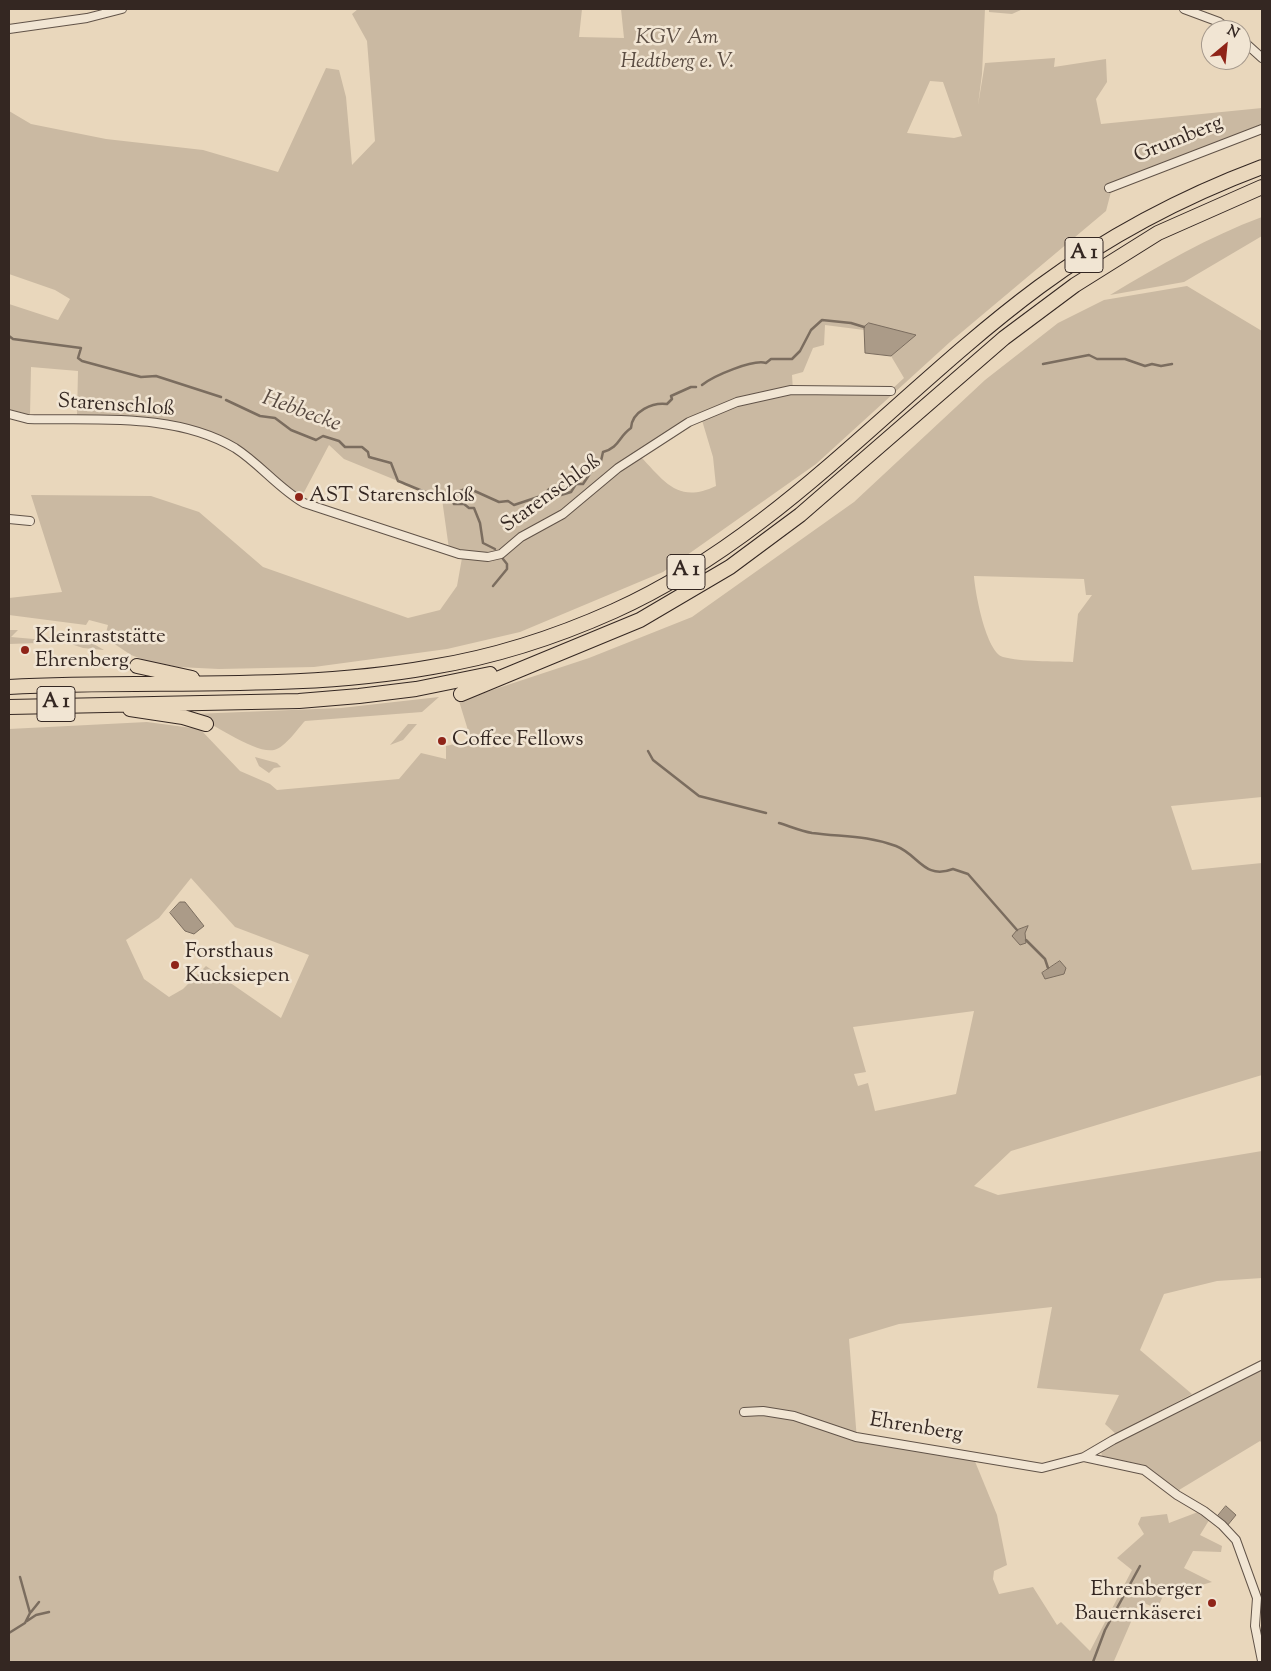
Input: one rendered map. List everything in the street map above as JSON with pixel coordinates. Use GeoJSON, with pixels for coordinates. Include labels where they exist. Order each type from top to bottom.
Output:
{"type":"FeatureCollection","features":[{"type":"Feature","properties":{"kind":"highway","name":"A 1"},"geometry":{"type":"LineString","coordinates":[[9,688],[356,677],[434,667],[526,645],[615,611],[665,585],[729,545],[798,493],[1030,294],[1080,258],[1162,210],[1262,167]]}},
{"type":"Feature","properties":{"kind":"highway","name":"A 1"},"geometry":{"type":"LineString","coordinates":[[9,707],[102,703],[299,700],[359,696],[416,689],[523,667],[570,650],[640,620],[730,567],[800,515],[1004,338],[1106,264],[1158,233],[1262,188]]}},
{"type":"Feature","properties":{"kind":"highway"},"geometry":{"type":"LineString","coordinates":[[137,666],[209,683]]}},
{"type":"Feature","properties":{"kind":"highway"},"geometry":{"type":"LineString","coordinates":[[461,694],[523,667]]}},
{"type":"Feature","properties":{"kind":"highway"},"geometry":{"type":"LineString","coordinates":[[102,703],[183,717],[206,724]]}},
{"type":"Feature","properties":{"kind":"street"},"geometry":{"type":"LineString","coordinates":[[9,29],[87,18],[122,9]]}},
{"type":"Feature","properties":{"kind":"street"},"geometry":{"type":"LineString","coordinates":[[1184,9],[1214,20]]}},
{"type":"Feature","properties":{"kind":"street"},"geometry":{"type":"LineString","coordinates":[[1251,48],[1262,58]]}},
{"type":"Feature","properties":{"kind":"street","name":"Grumberg"},"geometry":{"type":"LineString","coordinates":[[1109,188],[1262,129]]}},
{"type":"Feature","properties":{"kind":"street","name":"Starenschloß"},"geometry":{"type":"LineString","coordinates":[[9,414],[28,419],[165,423],[233,447],[249,457],[286,493],[304,502],[459,554],[488,557],[501,554],[521,537],[563,514],[618,468],[689,422],[737,402],[791,390],[891,391]]}},
{"type":"Feature","properties":{"kind":"street"},"geometry":{"type":"LineString","coordinates":[[9,519],[30,521]]}},
{"type":"Feature","properties":{"kind":"street","name":"Ehrenberg"},"geometry":{"type":"LineString","coordinates":[[744,1412],[763,1411],[794,1416],[856,1437],[1016,1462],[1032,1467],[1052,1466],[1084,1457],[1113,1440],[1262,1365]]}},
{"type":"Feature","properties":{"kind":"street","name":"Ehrenberg"},"geometry":{"type":"LineString","coordinates":[[1084,1457],[1144,1470],[1177,1495],[1222,1524],[1236,1540],[1257,1598],[1255,1626],[1262,1661]]}},
{"type":"Feature","properties":{"kind":"green space","name":"KGV Am Hedtberg e. V."},"geometry":{"type":"Polygon","coordinates":[[[358,9],[582,9],[579,37],[624,38],[621,9],[985,9],[982,74],[978,105],[985,63],[1055,58],[1054,67],[1106,59],[1107,82],[1096,99],[1101,124],[1262,108],[1262,124],[1113,184],[1106,211],[950,342],[816,464],[663,572],[520,632],[447,649],[314,667],[219,669],[178,667],[147,661],[131,655],[107,639],[108,625],[89,620],[86,625],[9,615],[9,598],[62,592],[31,495],[151,496],[199,512],[263,567],[408,618],[440,610],[457,586],[462,558],[449,549],[442,499],[344,459],[329,445],[301,498],[288,490],[255,459],[200,431],[164,419],[77,416],[78,371],[31,367],[30,415],[9,409],[9,304],[58,320],[70,299],[55,290],[9,274],[9,111],[31,124],[106,139],[203,150],[278,172],[326,68],[339,70],[346,97],[352,165],[375,141],[367,41],[352,14],[358,9]],[[930,81],[907,133],[954,138],[962,136],[943,82],[930,81]],[[825,325],[824,345],[813,348],[803,372],[792,375],[793,391],[891,390],[904,378],[891,356],[915,335],[864,327],[864,330],[825,325]],[[701,417],[640,456],[673,488],[692,493],[716,486],[713,457],[701,417]]]}},
{"type":"Feature","properties":{"kind":"green space"},"geometry":{"type":"Polygon","coordinates":[[[989,9],[1023,9],[1012,14],[989,12],[989,9]]]}},
{"type":"Feature","properties":{"kind":"green space"},"geometry":{"type":"Polygon","coordinates":[[[1262,217],[1262,236],[1184,282],[1110,295],[1203,243],[1262,217]]]}},
{"type":"Feature","properties":{"kind":"green space"},"geometry":{"type":"Polygon","coordinates":[[[1187,286],[1262,331],[1262,797],[1171,806],[1192,870],[1262,863],[1262,1075],[1011,1151],[974,1186],[998,1195],[1262,1151],[1262,1278],[1217,1281],[1164,1294],[1140,1350],[1192,1394],[1116,1434],[1105,1424],[1119,1395],[1037,1388],[1052,1307],[899,1324],[849,1339],[857,1440],[974,1459],[997,1515],[1007,1565],[994,1571],[993,1579],[999,1594],[1033,1587],[1057,1625],[1061,1622],[1090,1651],[1132,1570],[1117,1558],[1144,1534],[1138,1524],[1141,1517],[1167,1514],[1169,1523],[1198,1512],[1211,1517],[1200,1535],[1222,1546],[1221,1552],[1193,1551],[1184,1568],[1212,1582],[1163,1596],[1157,1609],[1140,1601],[1114,1661],[1119,1662],[9,1662],[9,729],[147,722],[200,729],[240,771],[270,784],[277,790],[399,779],[421,753],[446,759],[446,746],[471,740],[459,701],[589,658],[692,617],[854,502],[985,380],[1058,323],[1104,300],[1187,286]],[[974,576],[982,621],[991,644],[997,653],[1003,657],[1019,660],[1073,662],[1078,614],[1092,595],[1086,595],[1084,579],[974,576]],[[191,878],[159,918],[126,940],[144,979],[169,997],[183,989],[206,966],[281,1018],[309,955],[235,927],[191,878]],[[974,1011],[853,1027],[866,1072],[854,1074],[858,1086],[868,1083],[875,1111],[956,1094],[974,1011]]]}},
{"type":"Feature","properties":{"kind":"green space"},"geometry":{"type":"Polygon","coordinates":[[[9,630],[18,630],[11,637],[45,640],[53,635],[92,643],[104,650],[83,648],[65,642],[9,644],[9,630]]]}},
{"type":"Feature","properties":{"kind":"green space"},"geometry":{"type":"Polygon","coordinates":[[[439,697],[422,712],[305,721],[287,742],[274,750],[266,750],[245,743],[193,714],[341,708],[439,697]]]}},
{"type":"Feature","properties":{"kind":"green space"},"geometry":{"type":"Polygon","coordinates":[[[408,724],[417,724],[403,740],[390,745],[408,724]]]}},
{"type":"Feature","properties":{"kind":"green space"},"geometry":{"type":"Polygon","coordinates":[[[255,757],[277,763],[281,767],[274,768],[269,773],[259,766],[255,757]]]}},
{"type":"Feature","properties":{"kind":"green space"},"geometry":{"type":"Polygon","coordinates":[[[1262,1367],[1262,1443],[1260,1441],[1179,1490],[1144,1465],[1102,1457],[1101,1450],[1262,1367]]]}},
{"type":"Feature","properties":{"kind":"shaded area"},"geometry":{"type":"Polygon","coordinates":[[[869,323],[916,335],[891,356],[865,353],[864,327],[869,323]]]}},
{"type":"Feature","properties":{"kind":"shaded area"},"geometry":{"type":"Polygon","coordinates":[[[180,902],[185,902],[204,926],[194,934],[185,931],[170,913],[180,902]]]}},
{"type":"Feature","properties":{"kind":"shaded area"},"geometry":{"type":"Polygon","coordinates":[[[1028,926],[1025,933],[1026,943],[1020,945],[1012,936],[1017,930],[1028,926]]]}},
{"type":"Feature","properties":{"kind":"shaded area"},"geometry":{"type":"Polygon","coordinates":[[[1060,961],[1066,968],[1064,974],[1045,979],[1042,973],[1060,961]]]}},
{"type":"Feature","properties":{"kind":"shaded area"},"geometry":{"type":"Polygon","coordinates":[[[1226,1506],[1236,1515],[1227,1526],[1217,1517],[1226,1506]]]}},
{"type":"Feature","properties":{"kind":"waterway","name":"Hebbecke"},"geometry":{"type":"LineString","coordinates":[[702,385],[724,373],[752,363],[766,363],[771,359],[792,359],[800,351],[811,330],[822,320],[851,323],[864,327]]}},
{"type":"Feature","properties":{"kind":"waterway","name":"Hebbecke"},"geometry":{"type":"LineString","coordinates":[[9,336],[13,339],[81,348],[78,358],[82,361],[141,377],[156,376],[221,397]]}},
{"type":"Feature","properties":{"kind":"waterway"},"geometry":{"type":"LineString","coordinates":[[1043,364],[1089,355],[1097,359],[1125,359],[1145,366],[1172,364]]}},
{"type":"Feature","properties":{"kind":"waterway","name":"Hebbecke"},"geometry":{"type":"LineString","coordinates":[[226,400],[260,416],[275,418],[291,430],[316,440],[323,436],[339,441],[345,447],[362,447],[368,452],[369,457],[391,463],[398,481],[425,492],[439,495],[468,488],[499,502],[508,501],[514,505],[544,495],[549,489],[554,489],[561,495],[571,492],[576,484],[583,484],[591,472],[589,467],[591,462],[601,461],[603,452],[616,445],[631,428],[632,422],[639,412],[650,406],[667,404],[672,399],[671,396],[691,387],[696,387]]}},
{"type":"Feature","properties":{"kind":"waterway"},"geometry":{"type":"LineString","coordinates":[[448,496],[454,504],[464,504],[469,508],[474,508],[480,523],[483,543],[495,549]]}},
{"type":"Feature","properties":{"kind":"waterway"},"geometry":{"type":"LineString","coordinates":[[493,586],[507,569],[507,564],[503,559]]}},
{"type":"Feature","properties":{"kind":"waterway"},"geometry":{"type":"LineString","coordinates":[[648,751],[653,760],[699,796],[766,813]]}},
{"type":"Feature","properties":{"kind":"waterway"},"geometry":{"type":"LineString","coordinates":[[779,823],[812,833],[865,838],[885,842],[904,850],[928,869],[943,872],[953,869],[968,874],[1017,930]]}},
{"type":"Feature","properties":{"kind":"waterway"},"geometry":{"type":"LineString","coordinates":[[1026,940],[1045,959],[1048,968]]}},
{"type":"Feature","properties":{"kind":"waterway"},"geometry":{"type":"LineString","coordinates":[[1093,1662],[1105,1630],[1140,1566]]}},
{"type":"Feature","properties":{"kind":"waterway"},"geometry":{"type":"LineString","coordinates":[[9,1633],[25,1623],[30,1613],[20,1577]]}},
{"type":"Feature","properties":{"kind":"waterway"},"geometry":{"type":"LineString","coordinates":[[31,1612],[39,1602]]}},
{"type":"Feature","properties":{"kind":"waterway"},"geometry":{"type":"LineString","coordinates":[[27,1621],[36,1615],[49,1612]]}},
{"type":"Feature","properties":{"kind":"place","name":"AST Starenschloß"},"geometry":{"type":"Point","coordinates":[299,497]}},
{"type":"Feature","properties":{"kind":"place","name":"Kleinraststätte Ehrenberg"},"geometry":{"type":"Point","coordinates":[25,650]}},
{"type":"Feature","properties":{"kind":"place","name":"Coffee Fellows"},"geometry":{"type":"Point","coordinates":[442,741]}},
{"type":"Feature","properties":{"kind":"place","name":"Forsthaus Kucksiepen"},"geometry":{"type":"Point","coordinates":[175,965]}},
{"type":"Feature","properties":{"kind":"place","name":"Ehrenberger Bauernkäserei"},"geometry":{"type":"Point","coordinates":[1212,1603]}}]}
